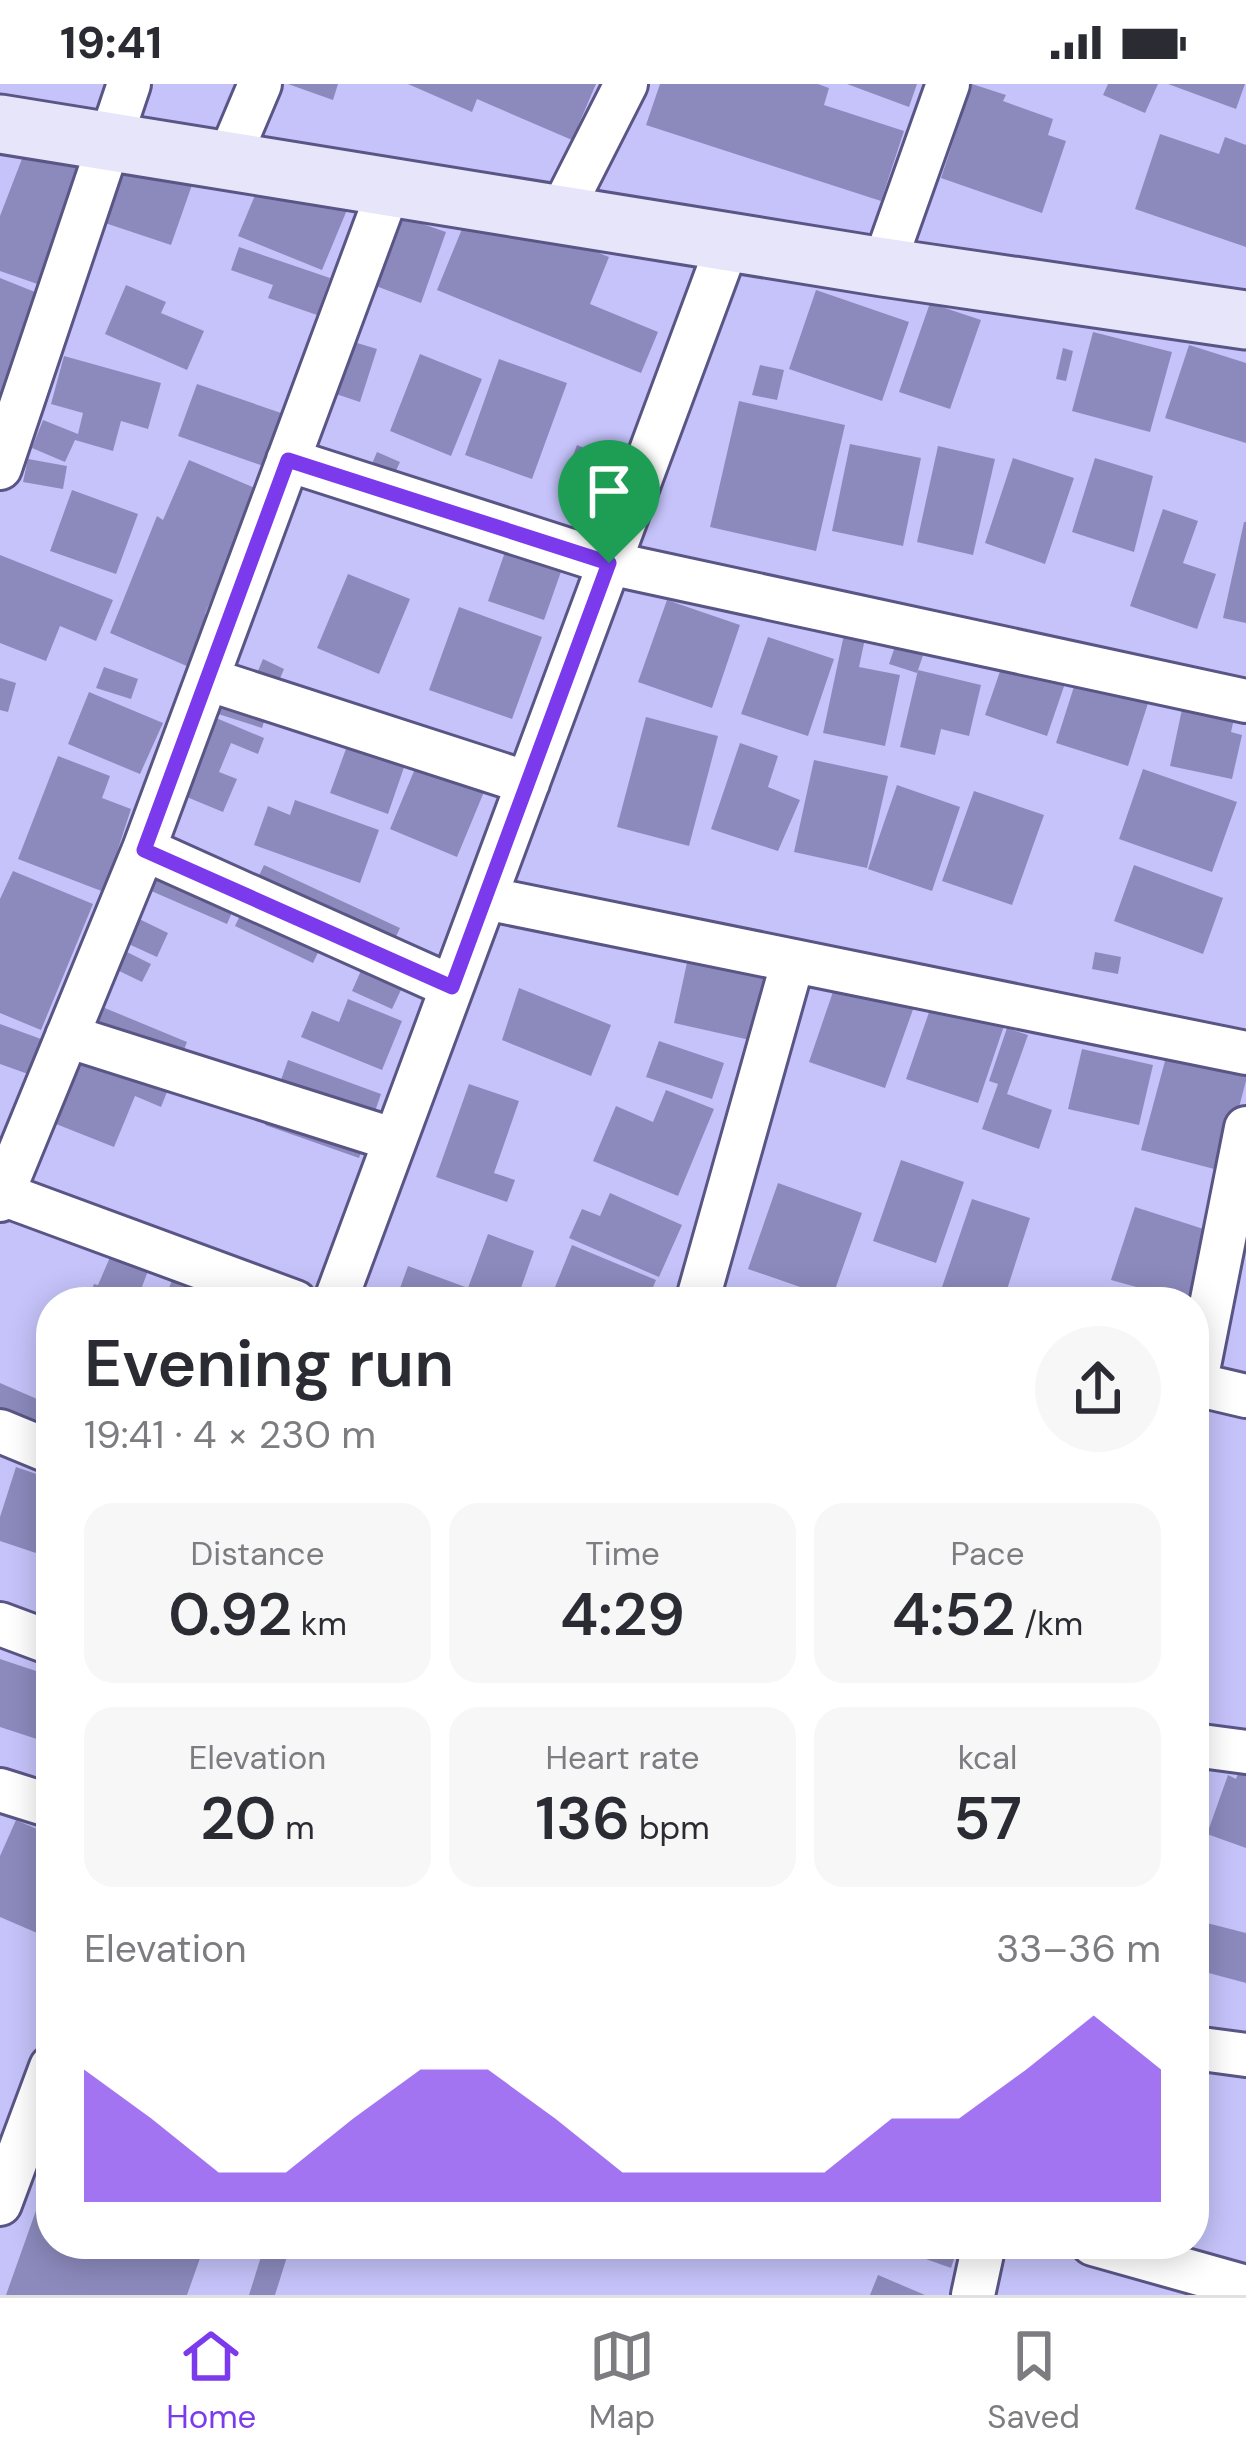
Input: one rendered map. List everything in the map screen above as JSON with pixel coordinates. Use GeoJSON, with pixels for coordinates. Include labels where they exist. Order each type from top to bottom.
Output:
{"type":"FeatureCollection","features":[{"type":"Feature","properties":{"kind":"main road"},"geometry":{"type":"LineString","coordinates":[[0,124],[884,267],[1246,320]]}},
{"type":"Feature","properties":{"kind":"street"},"geometry":{"type":"LineString","coordinates":[[0,468],[129,84]]}},
{"type":"Feature","properties":{"kind":"street"},"geometry":{"type":"LineString","coordinates":[[228,160],[260,84]]}},
{"type":"Feature","properties":{"kind":"street"},"geometry":{"type":"LineString","coordinates":[[560,214],[626,84]]}},
{"type":"Feature","properties":{"kind":"street"},"geometry":{"type":"LineString","coordinates":[[884,267],[948,84]]}},
{"type":"Feature","properties":{"kind":"street"},"geometry":{"type":"LineString","coordinates":[[253,1287],[1,1197],[144,850],[390,186]]}},
{"type":"Feature","properties":{"kind":"street"},"geometry":{"type":"LineString","coordinates":[[341,1287],[729,241]]}},
{"type":"Feature","properties":{"kind":"street"},"geometry":{"type":"LineString","coordinates":[[288,460],[609,563],[1246,701]]}},
{"type":"Feature","properties":{"kind":"street"},"geometry":{"type":"LineString","coordinates":[[207,679],[528,783]]}},
{"type":"Feature","properties":{"kind":"street"},"geometry":{"type":"LineString","coordinates":[[144,850],[452,987]]}},
{"type":"Feature","properties":{"kind":"street"},"geometry":{"type":"LineString","coordinates":[[485,898],[1246,1054]]}},
{"type":"Feature","properties":{"kind":"street"},"geometry":{"type":"LineString","coordinates":[[701,1287],[793,961]]}},
{"type":"Feature","properties":{"kind":"street"},"geometry":{"type":"LineString","coordinates":[[67,1036],[395,1140]]}},
{"type":"Feature","properties":{"kind":"street"},"geometry":{"type":"LineString","coordinates":[[1209,1316],[1246,1128]]}},
{"type":"Feature","properties":{"kind":"street"},"geometry":{"type":"LineString","coordinates":[[1209,1389],[1246,1396]]}},
{"type":"Feature","properties":{"kind":"street"},"geometry":{"type":"LineString","coordinates":[[0,1431],[36,1446]]}},
{"type":"Feature","properties":{"kind":"street"},"geometry":{"type":"LineString","coordinates":[[0,1624],[36,1637]]}},
{"type":"Feature","properties":{"kind":"street"},"geometry":{"type":"LineString","coordinates":[[1209,1747],[1246,1752]]}},
{"type":"Feature","properties":{"kind":"street"},"geometry":{"type":"LineString","coordinates":[[0,1790],[36,1801]]}},
{"type":"Feature","properties":{"kind":"street"},"geometry":{"type":"LineString","coordinates":[[1209,2050],[1246,2056]]}},
{"type":"Feature","properties":{"kind":"street"},"geometry":{"type":"LineString","coordinates":[[0,2204],[36,2107]]}},
{"type":"Feature","properties":{"kind":"street"},"geometry":{"type":"LineString","coordinates":[[973,2295],[980,2259]]}},
{"type":"Feature","properties":{"kind":"street"},"geometry":{"type":"LineString","coordinates":[[1146,2259],[1246,2288]]}},
{"type":"Feature","properties":{"kind":"building"},"geometry":{"type":"Polygon","coordinates":[[[288,84],[338,84],[333,100],[288,84]]]}},
{"type":"Feature","properties":{"kind":"building"},"geometry":{"type":"Polygon","coordinates":[[[408,84],[596,84],[572,140],[477,99],[472,112],[408,84]]]}},
{"type":"Feature","properties":{"kind":"building"},"geometry":{"type":"Polygon","coordinates":[[[660,84],[818,84],[829,88],[824,105],[904,131],[881,201],[646,125],[660,84]]]}},
{"type":"Feature","properties":{"kind":"building"},"geometry":{"type":"Polygon","coordinates":[[[847,84],[917,84],[909,107],[847,84]]]}},
{"type":"Feature","properties":{"kind":"building"},"geometry":{"type":"Polygon","coordinates":[[[972,84],[1053,119],[1048,135],[1066,141],[1042,213],[941,178],[972,84]]]}},
{"type":"Feature","properties":{"kind":"building"},"geometry":{"type":"Polygon","coordinates":[[[1108,84],[1158,84],[1145,113],[1103,95],[1108,84]]]}},
{"type":"Feature","properties":{"kind":"building"},"geometry":{"type":"Polygon","coordinates":[[[1168,84],[1245,84],[1236,109],[1168,84]]]}},
{"type":"Feature","properties":{"kind":"building"},"geometry":{"type":"Polygon","coordinates":[[[1160,134],[1219,154],[1225,137],[1246,145],[1246,247],[1135,209],[1160,134]]]}},
{"type":"Feature","properties":{"kind":"building"},"geometry":{"type":"Polygon","coordinates":[[[134,140],[200,162],[171,245],[105,223],[134,140]]]}},
{"type":"Feature","properties":{"kind":"building"},"geometry":{"type":"Polygon","coordinates":[[[25,151],[90,173],[49,288],[0,271],[0,216],[25,151]]]}},
{"type":"Feature","properties":{"kind":"building"},"geometry":{"type":"Polygon","coordinates":[[[265,171],[349,205],[322,270],[238,236],[265,171]]]}},
{"type":"Feature","properties":{"kind":"building"},"geometry":{"type":"Polygon","coordinates":[[[473,202],[609,257],[590,304],[658,332],[641,373],[437,290],[473,202]]]}},
{"type":"Feature","properties":{"kind":"building"},"geometry":{"type":"Polygon","coordinates":[[[385,211],[446,232],[421,303],[360,280],[385,211]]]}},
{"type":"Feature","properties":{"kind":"building"},"geometry":{"type":"Polygon","coordinates":[[[239,247],[330,278],[317,315],[268,298],[273,285],[231,270],[239,247]]]}},
{"type":"Feature","properties":{"kind":"building"},"geometry":{"type":"Polygon","coordinates":[[[0,278],[50,298],[0,419],[0,278]]]}},
{"type":"Feature","properties":{"kind":"building"},"geometry":{"type":"Polygon","coordinates":[[[126,285],[166,302],[161,313],[204,331],[187,370],[105,334],[126,285]]]}},
{"type":"Feature","properties":{"kind":"building"},"geometry":{"type":"Polygon","coordinates":[[[816,290],[909,322],[882,401],[789,369],[816,290]]]}},
{"type":"Feature","properties":{"kind":"building"},"geometry":{"type":"Polygon","coordinates":[[[930,303],[981,320],[950,409],[899,392],[930,303]]]}},
{"type":"Feature","properties":{"kind":"building"},"geometry":{"type":"Polygon","coordinates":[[[1093,332],[1172,352],[1150,432],[1072,411],[1093,332]]]}},
{"type":"Feature","properties":{"kind":"building"},"geometry":{"type":"Polygon","coordinates":[[[344,339],[377,349],[360,402],[327,391],[344,339]]]}},
{"type":"Feature","properties":{"kind":"building"},"geometry":{"type":"Polygon","coordinates":[[[1189,345],[1246,363],[1246,443],[1165,418],[1189,345]]]}},
{"type":"Feature","properties":{"kind":"building"},"geometry":{"type":"Polygon","coordinates":[[[1063,348],[1073,351],[1066,381],[1056,379],[1063,348]]]}},
{"type":"Feature","properties":{"kind":"building"},"geometry":{"type":"Polygon","coordinates":[[[420,354],[482,379],[451,456],[390,431],[420,354]]]}},
{"type":"Feature","properties":{"kind":"building"},"geometry":{"type":"Polygon","coordinates":[[[64,356],[161,383],[148,429],[121,421],[113,451],[75,440],[65,462],[32,448],[43,420],[78,434],[83,413],[51,404],[64,356]]]}},
{"type":"Feature","properties":{"kind":"building"},"geometry":{"type":"Polygon","coordinates":[[[499,359],[567,383],[532,479],[465,455],[499,359]]]}},
{"type":"Feature","properties":{"kind":"building"},"geometry":{"type":"Polygon","coordinates":[[[760,365],[784,370],[777,400],[752,395],[760,365]]]}},
{"type":"Feature","properties":{"kind":"building"},"geometry":{"type":"Polygon","coordinates":[[[197,384],[287,415],[269,468],[178,436],[197,384]]]}},
{"type":"Feature","properties":{"kind":"building"},"geometry":{"type":"Polygon","coordinates":[[[739,401],[845,425],[816,551],[710,527],[739,401]]]}},
{"type":"Feature","properties":{"kind":"building"},"geometry":{"type":"Polygon","coordinates":[[[850,444],[921,458],[903,546],[832,531],[850,444]]]}},
{"type":"Feature","properties":{"kind":"building"},"geometry":{"type":"Polygon","coordinates":[[[577,445],[613,460],[606,476],[571,461],[577,445]]]}},
{"type":"Feature","properties":{"kind":"building"},"geometry":{"type":"Polygon","coordinates":[[[938,446],[995,459],[973,555],[917,542],[938,446]]]}},
{"type":"Feature","properties":{"kind":"building"},"geometry":{"type":"Polygon","coordinates":[[[377,452],[400,462],[387,490],[365,480],[377,452]]]}},
{"type":"Feature","properties":{"kind":"building"},"geometry":{"type":"Polygon","coordinates":[[[1013,458],[1074,478],[1045,564],[985,543],[1013,458]]]}},
{"type":"Feature","properties":{"kind":"building"},"geometry":{"type":"Polygon","coordinates":[[[1095,458],[1153,476],[1134,552],[1072,532],[1095,458]]]}},
{"type":"Feature","properties":{"kind":"building"},"geometry":{"type":"Polygon","coordinates":[[[28,459],[67,466],[63,489],[23,482],[28,459]]]}},
{"type":"Feature","properties":{"kind":"building"},"geometry":{"type":"Polygon","coordinates":[[[189,460],[257,489],[205,614],[211,617],[189,667],[110,633],[157,516],[163,520],[189,460]]]}},
{"type":"Feature","properties":{"kind":"building"},"geometry":{"type":"Polygon","coordinates":[[[72,490],[138,514],[116,574],[50,551],[72,490]]]}},
{"type":"Feature","properties":{"kind":"building"},"geometry":{"type":"Polygon","coordinates":[[[1163,509],[1198,521],[1183,563],[1216,574],[1197,629],[1130,606],[1163,509]]]}},
{"type":"Feature","properties":{"kind":"building"},"geometry":{"type":"Polygon","coordinates":[[[1246,522],[1246,623],[1223,618],[1246,522]]]}},
{"type":"Feature","properties":{"kind":"building"},"geometry":{"type":"Polygon","coordinates":[[[514,526],[570,546],[544,620],[488,601],[514,526]]]}},
{"type":"Feature","properties":{"kind":"building"},"geometry":{"type":"Polygon","coordinates":[[[0,555],[113,600],[96,641],[60,626],[46,661],[0,643],[0,555]]]}},
{"type":"Feature","properties":{"kind":"building"},"geometry":{"type":"Polygon","coordinates":[[[348,574],[410,599],[379,674],[317,648],[348,574]]]}},
{"type":"Feature","properties":{"kind":"building"},"geometry":{"type":"Polygon","coordinates":[[[667,600],[740,625],[712,708],[638,682],[667,600]]]}},
{"type":"Feature","properties":{"kind":"building"},"geometry":{"type":"Polygon","coordinates":[[[459,607],[542,637],[512,719],[429,690],[459,607]]]}},
{"type":"Feature","properties":{"kind":"building"},"geometry":{"type":"Polygon","coordinates":[[[846,625],[867,629],[859,667],[900,675],[885,746],[823,733],[846,625]]]}},
{"type":"Feature","properties":{"kind":"building"},"geometry":{"type":"Polygon","coordinates":[[[902,626],[930,635],[917,673],[889,664],[902,626]]]}},
{"type":"Feature","properties":{"kind":"building"},"geometry":{"type":"Polygon","coordinates":[[[768,637],[834,659],[808,736],[741,714],[768,637]]]}},
{"type":"Feature","properties":{"kind":"building"},"geometry":{"type":"Polygon","coordinates":[[[1009,645],[1071,666],[1047,736],[985,715],[1009,645]]]}},
{"type":"Feature","properties":{"kind":"building"},"geometry":{"type":"Polygon","coordinates":[[[1085,652],[1157,675],[1128,766],[1056,743],[1085,652]]]}},
{"type":"Feature","properties":{"kind":"building"},"geometry":{"type":"Polygon","coordinates":[[[263,659],[284,669],[276,688],[255,678],[263,659]]]}},
{"type":"Feature","properties":{"kind":"building"},"geometry":{"type":"Polygon","coordinates":[[[104,667],[138,679],[131,699],[96,688],[104,667]]]}},
{"type":"Feature","properties":{"kind":"building"},"geometry":{"type":"Polygon","coordinates":[[[918,670],[981,685],[969,736],[941,729],[935,755],[900,747],[918,670]]]}},
{"type":"Feature","properties":{"kind":"building"},"geometry":{"type":"Polygon","coordinates":[[[0,678],[16,683],[8,712],[0,710],[0,678]]]}},
{"type":"Feature","properties":{"kind":"building"},"geometry":{"type":"Polygon","coordinates":[[[226,678],[273,694],[262,728],[215,713],[226,678]]]}},
{"type":"Feature","properties":{"kind":"building"},"geometry":{"type":"Polygon","coordinates":[[[89,692],[163,723],[140,774],[68,744],[89,692]]]}},
{"type":"Feature","properties":{"kind":"building"},"geometry":{"type":"Polygon","coordinates":[[[1185,695],[1237,706],[1231,732],[1242,735],[1232,779],[1170,766],[1185,695]]]}},
{"type":"Feature","properties":{"kind":"building"},"geometry":{"type":"Polygon","coordinates":[[[209,715],[264,738],[258,754],[231,743],[219,772],[237,779],[223,812],[177,793],[209,715]]]}},
{"type":"Feature","properties":{"kind":"building"},"geometry":{"type":"Polygon","coordinates":[[[646,717],[718,736],[689,846],[617,827],[646,717]]]}},
{"type":"Feature","properties":{"kind":"building"},"geometry":{"type":"Polygon","coordinates":[[[355,724],[412,744],[388,814],[330,793],[355,724]]]}},
{"type":"Feature","properties":{"kind":"building"},"geometry":{"type":"Polygon","coordinates":[[[740,743],[778,756],[768,787],[800,800],[778,851],[711,829],[740,743]]]}},
{"type":"Feature","properties":{"kind":"building"},"geometry":{"type":"Polygon","coordinates":[[[58,756],[110,776],[102,798],[131,809],[104,892],[18,859],[58,756]]]}},
{"type":"Feature","properties":{"kind":"building"},"geometry":{"type":"Polygon","coordinates":[[[419,759],[486,787],[457,857],[390,829],[419,759]]]}},
{"type":"Feature","properties":{"kind":"building"},"geometry":{"type":"Polygon","coordinates":[[[814,760],[888,776],[867,868],[794,852],[814,760]]]}},
{"type":"Feature","properties":{"kind":"building"},"geometry":{"type":"Polygon","coordinates":[[[1143,769],[1237,802],[1212,872],[1119,839],[1143,769]]]}},
{"type":"Feature","properties":{"kind":"building"},"geometry":{"type":"Polygon","coordinates":[[[897,785],[960,807],[932,891],[868,869],[897,785]]]}},
{"type":"Feature","properties":{"kind":"building"},"geometry":{"type":"Polygon","coordinates":[[[974,791],[1044,815],[1012,905],[942,881],[974,791]]]}},
{"type":"Feature","properties":{"kind":"building"},"geometry":{"type":"Polygon","coordinates":[[[295,800],[379,830],[360,883],[254,845],[268,806],[290,815],[295,800]]]}},
{"type":"Feature","properties":{"kind":"building"},"geometry":{"type":"Polygon","coordinates":[[[172,837],[250,871],[227,924],[149,890],[172,837]]]}},
{"type":"Feature","properties":{"kind":"building"},"geometry":{"type":"Polygon","coordinates":[[[264,865],[400,928],[383,964],[408,975],[392,1009],[352,991],[363,966],[337,913],[313,963],[235,926],[264,865]]]}},
{"type":"Feature","properties":{"kind":"building"},"geometry":{"type":"Polygon","coordinates":[[[1134,865],[1223,898],[1203,954],[1114,921],[1134,865]]]}},
{"type":"Feature","properties":{"kind":"building"},"geometry":{"type":"Polygon","coordinates":[[[13,871],[93,904],[41,1030],[0,1013],[0,899],[13,871]]]}},
{"type":"Feature","properties":{"kind":"building"},"geometry":{"type":"Polygon","coordinates":[[[133,916],[168,933],[157,957],[122,941],[133,916]]]}},
{"type":"Feature","properties":{"kind":"building"},"geometry":{"type":"Polygon","coordinates":[[[694,930],[771,947],[750,1040],[674,1023],[694,930]]]}},
{"type":"Feature","properties":{"kind":"building"},"geometry":{"type":"Polygon","coordinates":[[[123,950],[151,964],[142,982],[115,969],[123,950]]]}},
{"type":"Feature","properties":{"kind":"building"},"geometry":{"type":"Polygon","coordinates":[[[1095,952],[1121,957],[1118,974],[1092,969],[1095,952]]]}},
{"type":"Feature","properties":{"kind":"building"},"geometry":{"type":"Polygon","coordinates":[[[839,974],[916,1001],[885,1088],[809,1062],[839,974]]]}},
{"type":"Feature","properties":{"kind":"building"},"geometry":{"type":"Polygon","coordinates":[[[519,988],[611,1025],[591,1076],[502,1040],[519,988]]]}},
{"type":"Feature","properties":{"kind":"building"},"geometry":{"type":"Polygon","coordinates":[[[937,989],[1008,1014],[978,1103],[906,1079],[937,989]]]}},
{"type":"Feature","properties":{"kind":"building"},"geometry":{"type":"Polygon","coordinates":[[[348,999],[402,1021],[382,1070],[301,1037],[312,1011],[339,1022],[348,999]]]}},
{"type":"Feature","properties":{"kind":"building"},"geometry":{"type":"Polygon","coordinates":[[[100,1006],[187,1042],[161,1107],[135,1096],[114,1147],[46,1120],[100,1006]]]}},
{"type":"Feature","properties":{"kind":"building"},"geometry":{"type":"Polygon","coordinates":[[[0,1024],[41,1039],[28,1074],[0,1064],[0,1024]]]}},
{"type":"Feature","properties":{"kind":"building"},"geometry":{"type":"Polygon","coordinates":[[[1007,1028],[1028,1035],[1007,1094],[1052,1110],[1039,1149],[982,1129],[998,1084],[989,1081],[1007,1028]]]}},
{"type":"Feature","properties":{"kind":"building"},"geometry":{"type":"Polygon","coordinates":[[[659,1041],[724,1063],[712,1099],[646,1077],[659,1041]]]}},
{"type":"Feature","properties":{"kind":"building"},"geometry":{"type":"Polygon","coordinates":[[[1169,1046],[1246,1067],[1222,1171],[1141,1150],[1169,1046]]]}},
{"type":"Feature","properties":{"kind":"building"},"geometry":{"type":"Polygon","coordinates":[[[1082,1049],[1153,1065],[1139,1125],[1068,1109],[1082,1049]]]}},
{"type":"Feature","properties":{"kind":"building"},"geometry":{"type":"Polygon","coordinates":[[[288,1060],[381,1094],[359,1158],[265,1125],[288,1060]]]}},
{"type":"Feature","properties":{"kind":"building"},"geometry":{"type":"Polygon","coordinates":[[[469,1084],[519,1101],[494,1173],[515,1180],[507,1202],[436,1177],[469,1084]]]}},
{"type":"Feature","properties":{"kind":"building"},"geometry":{"type":"Polygon","coordinates":[[[666,1090],[714,1109],[678,1196],[593,1161],[616,1106],[653,1122],[666,1090]]]}},
{"type":"Feature","properties":{"kind":"building"},"geometry":{"type":"Polygon","coordinates":[[[901,1160],[964,1182],[936,1263],[873,1241],[901,1160]]]}},
{"type":"Feature","properties":{"kind":"building"},"geometry":{"type":"Polygon","coordinates":[[[778,1183],[862,1213],[836,1287],[800,1287],[748,1269],[778,1183]]]}},
{"type":"Feature","properties":{"kind":"building"},"geometry":{"type":"Polygon","coordinates":[[[610,1193],[682,1225],[659,1277],[569,1238],[582,1209],[600,1216],[610,1193]]]}},
{"type":"Feature","properties":{"kind":"building"},"geometry":{"type":"Polygon","coordinates":[[[972,1199],[1030,1218],[1008,1287],[942,1287],[972,1199]]]}},
{"type":"Feature","properties":{"kind":"building"},"geometry":{"type":"Polygon","coordinates":[[[1135,1207],[1213,1232],[1196,1287],[1136,1287],[1111,1280],[1135,1207]]]}},
{"type":"Feature","properties":{"kind":"building"},"geometry":{"type":"Polygon","coordinates":[[[488,1234],[534,1251],[521,1287],[468,1287],[488,1234]]]}},
{"type":"Feature","properties":{"kind":"building"},"geometry":{"type":"Polygon","coordinates":[[[189,1241],[222,1255],[208,1287],[169,1287],[189,1241]]]}},
{"type":"Feature","properties":{"kind":"building"},"geometry":{"type":"Polygon","coordinates":[[[572,1245],[656,1280],[653,1287],[555,1287],[572,1245]]]}},
{"type":"Feature","properties":{"kind":"building"},"geometry":{"type":"Polygon","coordinates":[[[114,1248],[151,1263],[142,1287],[93,1287],[114,1248]]]}},
{"type":"Feature","properties":{"kind":"building"},"geometry":{"type":"Polygon","coordinates":[[[408,1266],[465,1287],[400,1287],[408,1266]]]}},
{"type":"Feature","properties":{"kind":"building"},"geometry":{"type":"Polygon","coordinates":[[[0,1383],[36,1399],[36,1447],[0,1452],[0,1383]]]}},
{"type":"Feature","properties":{"kind":"building"},"geometry":{"type":"Polygon","coordinates":[[[16,1467],[36,1474],[36,1553],[0,1541],[0,1517],[16,1467]]]}},
{"type":"Feature","properties":{"kind":"building"},"geometry":{"type":"Polygon","coordinates":[[[0,1659],[36,1671],[36,1739],[0,1727],[0,1659]]]}},
{"type":"Feature","properties":{"kind":"building"},"geometry":{"type":"Polygon","coordinates":[[[1246,1753],[1246,1848],[1209,1835],[1228,1775],[1236,1779],[1246,1753]]]}},
{"type":"Feature","properties":{"kind":"building"},"geometry":{"type":"Polygon","coordinates":[[[16,1820],[36,1829],[36,1933],[0,1917],[0,1856],[16,1820]]]}},
{"type":"Feature","properties":{"kind":"building"},"geometry":{"type":"Polygon","coordinates":[[[1209,1924],[1246,1933],[1246,1983],[1209,1973],[1209,1924]]]}},
{"type":"Feature","properties":{"kind":"building"},"geometry":{"type":"Polygon","coordinates":[[[36,2211],[36,2259],[200,2259],[187,2295],[6,2295],[36,2211]]]}},
{"type":"Feature","properties":{"kind":"building"},"geometry":{"type":"Polygon","coordinates":[[[260,2259],[286,2259],[275,2295],[249,2295],[260,2259]]]}},
{"type":"Feature","properties":{"kind":"building"},"geometry":{"type":"Polygon","coordinates":[[[926,2259],[954,2259],[951,2268],[926,2259]]]}},
{"type":"Feature","properties":{"kind":"building"},"geometry":{"type":"Polygon","coordinates":[[[878,2275],[925,2295],[870,2295],[878,2275]]]}},
{"type":"Feature","properties":{"kind":"route"},"geometry":{"type":"LineString","coordinates":[[288,460],[609,563],[452,987],[144,850],[288,460]]}}]}
